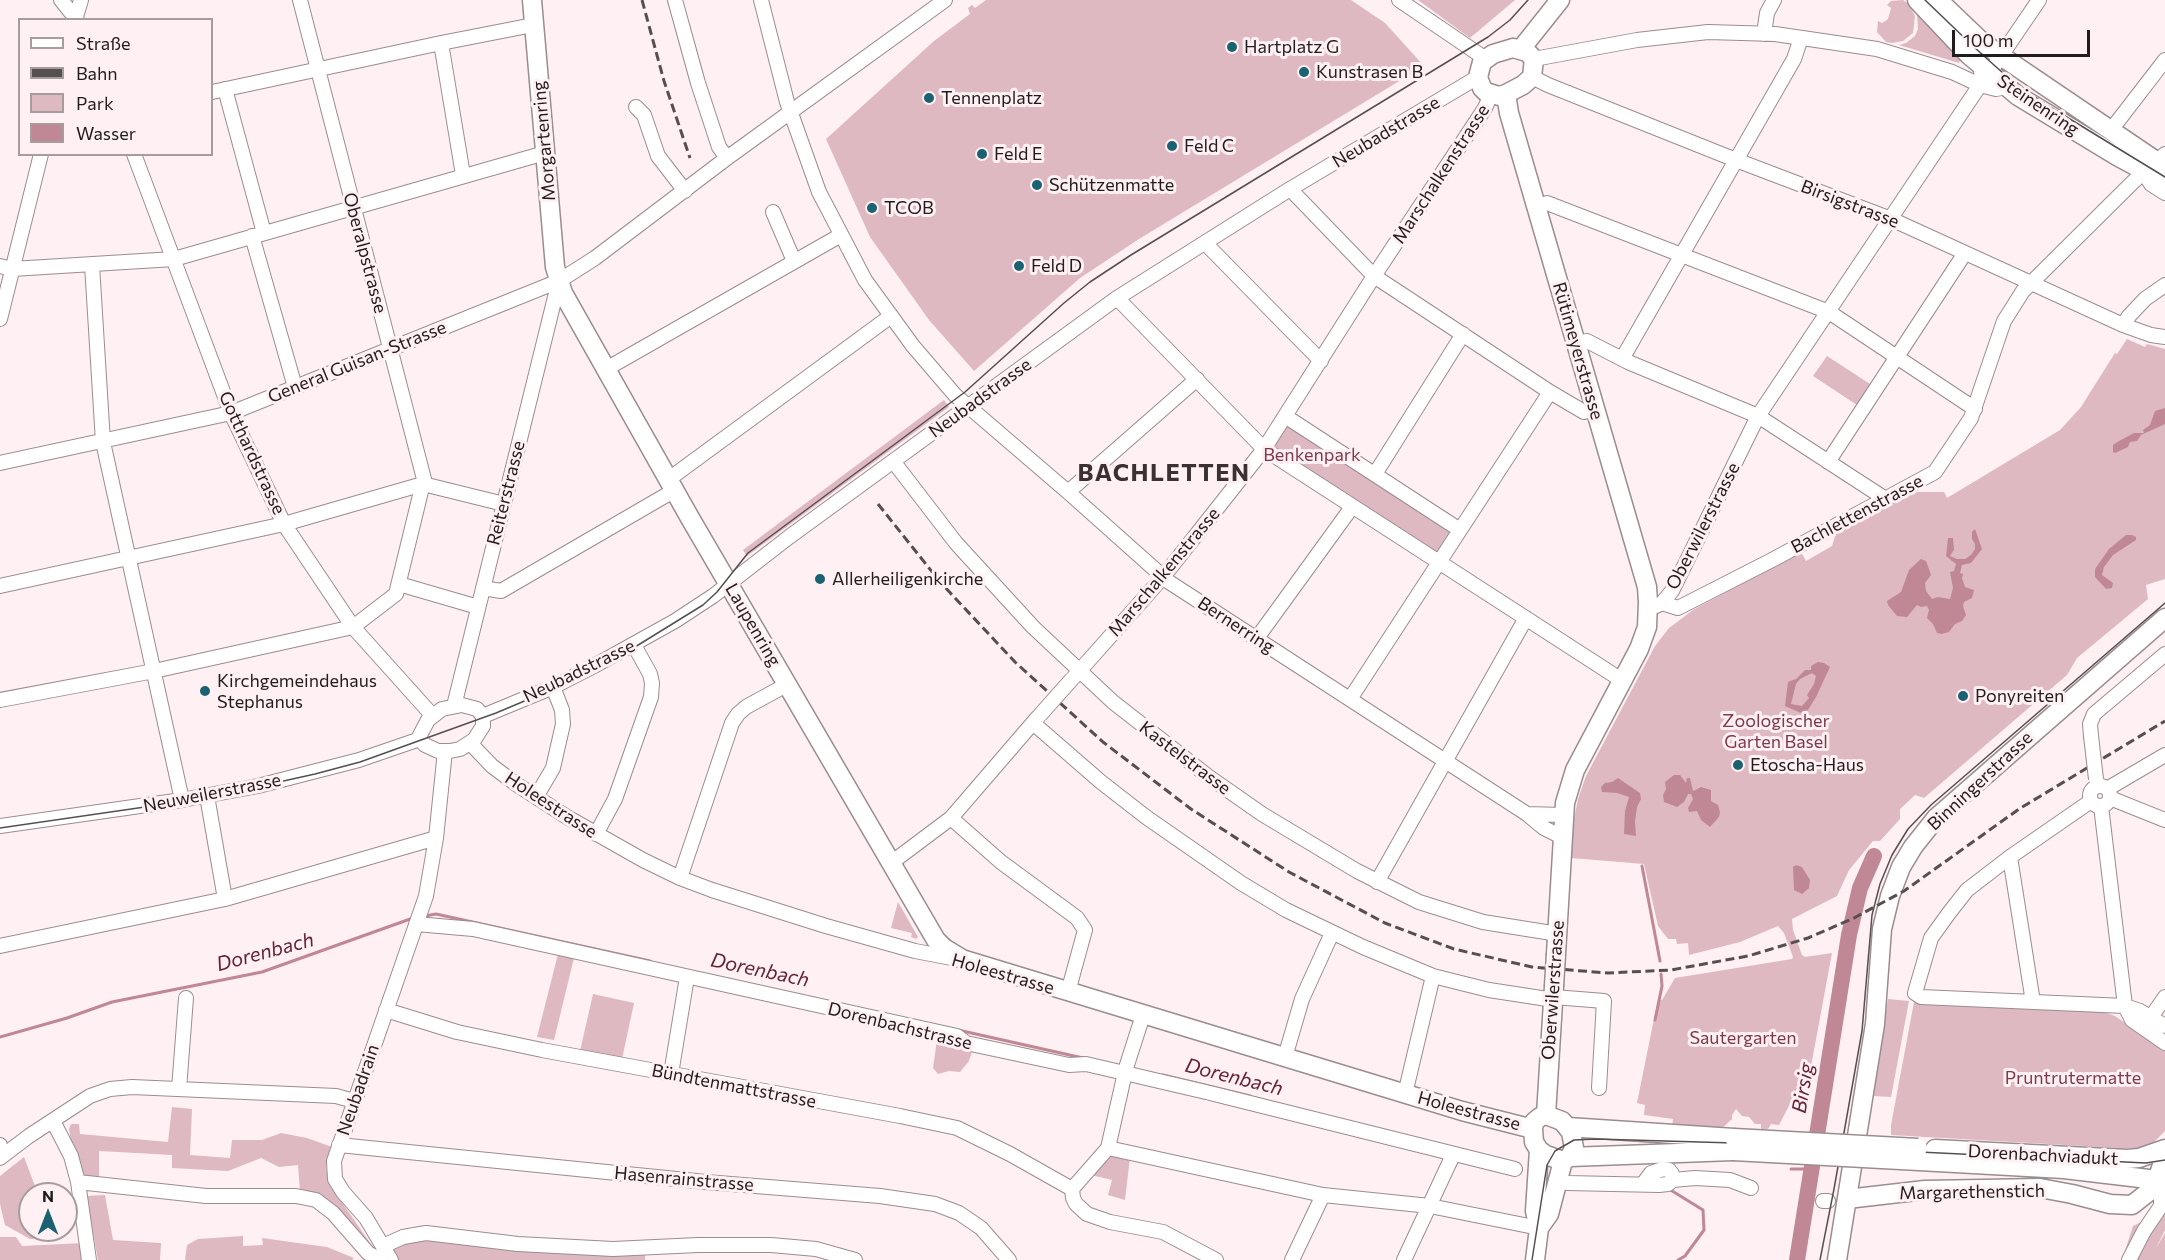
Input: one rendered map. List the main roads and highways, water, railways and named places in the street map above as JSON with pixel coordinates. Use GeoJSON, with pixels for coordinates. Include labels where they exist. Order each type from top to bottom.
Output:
{"type":"FeatureCollection","features":[{"type":"Feature","properties":{"kind":"main road","name":"Morgartenring"},"geometry":{"type":"LineString","coordinates":[[532,0],[555,267],[559,281]]}},
{"type":"Feature","properties":{"kind":"main road"},"geometry":{"type":"LineString","coordinates":[[1529,62],[1506,50],[1486,58],[1480,66],[1478,77],[1482,88],[1499,94],[1523,85],[1529,62],[1560,0]]}},
{"type":"Feature","properties":{"kind":"main road","name":"Steinenring"},"geometry":{"type":"LineString","coordinates":[[1917,0],[1969,55],[1985,78],[2007,87],[2056,120],[2157,164]]}},
{"type":"Feature","properties":{"kind":"main road","name":"Steinenring"},"geometry":{"type":"LineString","coordinates":[[1938,0],[1981,41],[2001,56],[2157,164]]}},
{"type":"Feature","properties":{"kind":"main road","name":"Rütimeyerstrasse"},"geometry":{"type":"LineString","coordinates":[[1499,94],[1509,113],[1647,587],[1655,605]]}},
{"type":"Feature","properties":{"kind":"main road"},"geometry":{"type":"LineString","coordinates":[[2157,164],[2165,182]]}},
{"type":"Feature","properties":{"kind":"main road","name":"Laupenring"},"geometry":{"type":"LineString","coordinates":[[559,281],[570,307],[930,931],[944,948],[962,959]]}},
{"type":"Feature","properties":{"kind":"main road","name":"Oberwilerstrasse"},"geometry":{"type":"LineString","coordinates":[[1546,1115],[1565,802],[1575,770],[1644,638],[1655,605]]}},
{"type":"Feature","properties":{"kind":"main road","name":"Binningerstrasse"},"geometry":{"type":"LineString","coordinates":[[1837,1260],[1875,1024],[1884,922],[1890,896],[1907,856],[1936,818],[1960,795],[2165,618]]}},
{"type":"Feature","properties":{"kind":"main road","name":"Holeestrasse"},"geometry":{"type":"LineString","coordinates":[[962,959],[1405,1094],[1533,1129]]}},
{"type":"Feature","properties":{"kind":"main road"},"geometry":{"type":"LineString","coordinates":[[1539,1228],[1549,1214],[1557,1180],[1567,1159],[1575,1146],[1568,1127],[1557,1118],[1546,1115],[1534,1122],[1534,1142],[1539,1150],[1550,1158],[1567,1159],[1733,1144]]}},
{"type":"Feature","properties":{"kind":"main road"},"geometry":{"type":"LineString","coordinates":[[1568,1127],[1733,1144],[1920,1154]]}},
{"type":"Feature","properties":{"kind":"main road","name":"Dorenbachviadukt"},"geometry":{"type":"LineString","coordinates":[[1920,1154],[2127,1159],[2139,1158],[2165,1149]]}},
{"type":"Feature","properties":{"kind":"main road"},"geometry":{"type":"LineString","coordinates":[[1534,1260],[1539,1228],[1535,1211],[1539,1150]]}},
{"type":"Feature","properties":{"kind":"main road","name":"Dorenbachviadukt"},"geometry":{"type":"LineString","coordinates":[[1920,1154],[2162,1180]]}},
{"type":"Feature","properties":{"kind":"main road"},"geometry":{"type":"LineString","coordinates":[[2162,1180],[2165,1156]]}},
{"type":"Feature","properties":{"kind":"main road","name":"Margarethenstich"},"geometry":{"type":"LineString","coordinates":[[1847,1199],[1925,1190],[2040,1188],[2121,1205],[2132,1205],[2162,1180]]}},
{"type":"Feature","properties":{"kind":"water"},"geometry":{"type":"Polygon","coordinates":[[[2165,408],[2165,424],[2141,435],[2137,441],[2130,442],[2128,447],[2113,452],[2113,445],[2119,441],[2134,433],[2144,433],[2143,430],[2150,425],[2155,411],[2165,408]]]}},
{"type":"Feature","properties":{"kind":"water"},"geometry":{"type":"Polygon","coordinates":[[[1975,529],[1982,549],[1971,563],[1962,565],[1960,573],[1963,574],[1965,587],[1974,590],[1972,598],[1964,602],[1966,615],[1962,621],[1955,624],[1949,632],[1941,634],[1937,633],[1927,618],[1929,610],[1927,606],[1917,605],[1907,617],[1897,616],[1887,601],[1901,592],[1909,570],[1921,559],[1926,561],[1931,575],[1925,583],[1926,591],[1932,599],[1938,597],[1950,599],[1953,588],[1950,572],[1954,571],[1956,564],[1946,556],[1948,538],[1953,538],[1954,550],[1950,556],[1965,559],[1975,549],[1972,532],[1975,529]]]}},
{"type":"Feature","properties":{"kind":"water"},"geometry":{"type":"Polygon","coordinates":[[[2126,535],[2136,537],[2136,540],[2113,555],[2104,567],[2102,575],[2113,583],[2112,588],[2106,589],[2095,577],[2095,569],[2109,549],[2126,535]]]}},
{"type":"Feature","properties":{"kind":"water"},"geometry":{"type":"Polygon","coordinates":[[[1818,662],[1830,667],[1816,697],[1803,714],[1785,706],[1788,682],[1796,679],[1805,670],[1811,670],[1811,666],[1818,662]],[[1812,673],[1800,679],[1796,684],[1791,704],[1802,706],[1809,698],[1807,695],[1816,676],[1812,673]]]}},
{"type":"Feature","properties":{"kind":"water"},"geometry":{"type":"Polygon","coordinates":[[[1674,775],[1680,775],[1686,783],[1687,778],[1690,778],[1693,791],[1701,787],[1711,790],[1711,801],[1718,805],[1720,812],[1719,817],[1710,827],[1701,820],[1697,811],[1689,812],[1688,808],[1693,799],[1691,794],[1688,794],[1684,802],[1677,807],[1664,802],[1665,782],[1674,775]]]}},
{"type":"Feature","properties":{"kind":"water"},"geometry":{"type":"Polygon","coordinates":[[[1618,778],[1640,793],[1641,799],[1635,821],[1636,836],[1624,834],[1625,811],[1629,797],[1602,792],[1601,787],[1605,783],[1618,778]]]}},
{"type":"Feature","properties":{"kind":"water"},"geometry":{"type":"Polygon","coordinates":[[[1796,865],[1802,867],[1810,880],[1809,888],[1802,894],[1794,890],[1793,867],[1796,865]]]}},
{"type":"Feature","properties":{"kind":"waterway","name":"Birsig"},"geometry":{"type":"LineString","coordinates":[[1797,1260],[1849,935],[1860,888],[1874,856]]}},
{"type":"Feature","properties":{"kind":"waterway"},"geometry":{"type":"LineString","coordinates":[[1642,866],[1660,961]]}},
{"type":"Feature","properties":{"kind":"waterway","name":"Dorenbach"},"geometry":{"type":"LineString","coordinates":[[425,916],[436,914],[650,961]]}},
{"type":"Feature","properties":{"kind":"waterway","name":"Dorenbach"},"geometry":{"type":"LineString","coordinates":[[0,1037],[67,1018],[112,1002],[262,972],[413,918]]}},
{"type":"Feature","properties":{"kind":"waterway"},"geometry":{"type":"LineString","coordinates":[[1655,1020],[1662,986],[1661,974]]}},
{"type":"Feature","properties":{"kind":"waterway","name":"Dorenbach"},"geometry":{"type":"LineString","coordinates":[[958,1030],[1083,1058]]}},
{"type":"Feature","properties":{"kind":"waterway","name":"Dorenbach"},"geometry":{"type":"LineString","coordinates":[[1163,1075],[1250,1096]]}},
{"type":"Feature","properties":{"kind":"waterway","name":"Dorenbach"},"geometry":{"type":"LineString","coordinates":[[1791,1169],[1811,1169]]}},
{"type":"Feature","properties":{"kind":"waterway"},"geometry":{"type":"LineString","coordinates":[[1669,1189],[1703,1210],[1704,1230],[1685,1256],[1678,1260]]}},
{"type":"Feature","properties":{"kind":"tram line"},"geometry":{"type":"LineString","coordinates":[[0,828],[207,798],[360,762],[496,713],[553,689],[635,647],[703,605],[717,592],[748,553],[965,392],[1090,282],[1488,37],[1510,20],[1528,0]]}},
{"type":"Feature","properties":{"kind":"tram line"},"geometry":{"type":"LineString","coordinates":[[1925,0],[2013,82],[2165,177]]}},
{"type":"Feature","properties":{"kind":"tram line"},"geometry":{"type":"LineString","coordinates":[[1820,1260],[1862,1031],[1872,915],[1880,884],[1892,855],[1908,829],[1931,805],[2165,603]]}},
{"type":"Feature","properties":{"kind":"tram line"},"geometry":{"type":"LineString","coordinates":[[1532,1260],[1547,1165],[1555,1151],[1574,1140],[1734,1143],[2146,1163],[2165,1160]]}},
{"type":"Feature","properties":{"kind":"railway"},"geometry":{"type":"LineString","coordinates":[[642,0],[664,81],[690,158]]}},
{"type":"Feature","properties":{"kind":"railway"},"geometry":{"type":"LineString","coordinates":[[878,504],[941,583],[1015,662],[1103,742],[1191,809],[1289,872],[1385,923],[1454,949],[1532,967],[1608,973],[1671,970],[1748,956],[1808,938],[1854,918],[1904,891],[2019,809],[2165,721]]}},
{"type":"Feature","properties":{"kind":"place","name":"Hartplatz G"},"geometry":{"type":"Point","coordinates":[1232,47]}},
{"type":"Feature","properties":{"kind":"place","name":"Kunstrasen B"},"geometry":{"type":"Point","coordinates":[1304,72]}},
{"type":"Feature","properties":{"kind":"place","name":"Tennenplatz"},"geometry":{"type":"Point","coordinates":[929,98]}},
{"type":"Feature","properties":{"kind":"place","name":"Feld C"},"geometry":{"type":"Point","coordinates":[1172,146]}},
{"type":"Feature","properties":{"kind":"place","name":"Feld E"},"geometry":{"type":"Point","coordinates":[982,154]}},
{"type":"Feature","properties":{"kind":"place","name":"Schützenmatte"},"geometry":{"type":"Point","coordinates":[1037,185]}},
{"type":"Feature","properties":{"kind":"place","name":"TCOB"},"geometry":{"type":"Point","coordinates":[872,208]}},
{"type":"Feature","properties":{"kind":"place","name":"Feld D"},"geometry":{"type":"Point","coordinates":[1019,266]}},
{"type":"Feature","properties":{"kind":"place","name":"Allerheiligenkirche"},"geometry":{"type":"Point","coordinates":[820,579]}},
{"type":"Feature","properties":{"kind":"place","name":"Kirchgemeindehaus Stephanus"},"geometry":{"type":"Point","coordinates":[205,691]}},
{"type":"Feature","properties":{"kind":"place","name":"Ponyreiten"},"geometry":{"type":"Point","coordinates":[1963,696]}},
{"type":"Feature","properties":{"kind":"place","name":"Etoscha-Haus"},"geometry":{"type":"Point","coordinates":[1738,765]}},
{"type":"Feature","properties":{"kind":"district","name":"BACHLETTEN"},"geometry":{"type":"Point","coordinates":[1164,473]}},
{"type":"Feature","properties":{"kind":"park label","name":"Benkenpark"},"geometry":{"type":"Point","coordinates":[1312,455]}},
{"type":"Feature","properties":{"kind":"park label","name":"Zoologischer Garten Basel"},"geometry":{"type":"Point","coordinates":[1776,731]}},
{"type":"Feature","properties":{"kind":"park label","name":"Sautergarten"},"geometry":{"type":"Point","coordinates":[1743,1038]}},
{"type":"Feature","properties":{"kind":"park label","name":"Pruntrutermatte"},"geometry":{"type":"Point","coordinates":[2073,1078]}}]}
